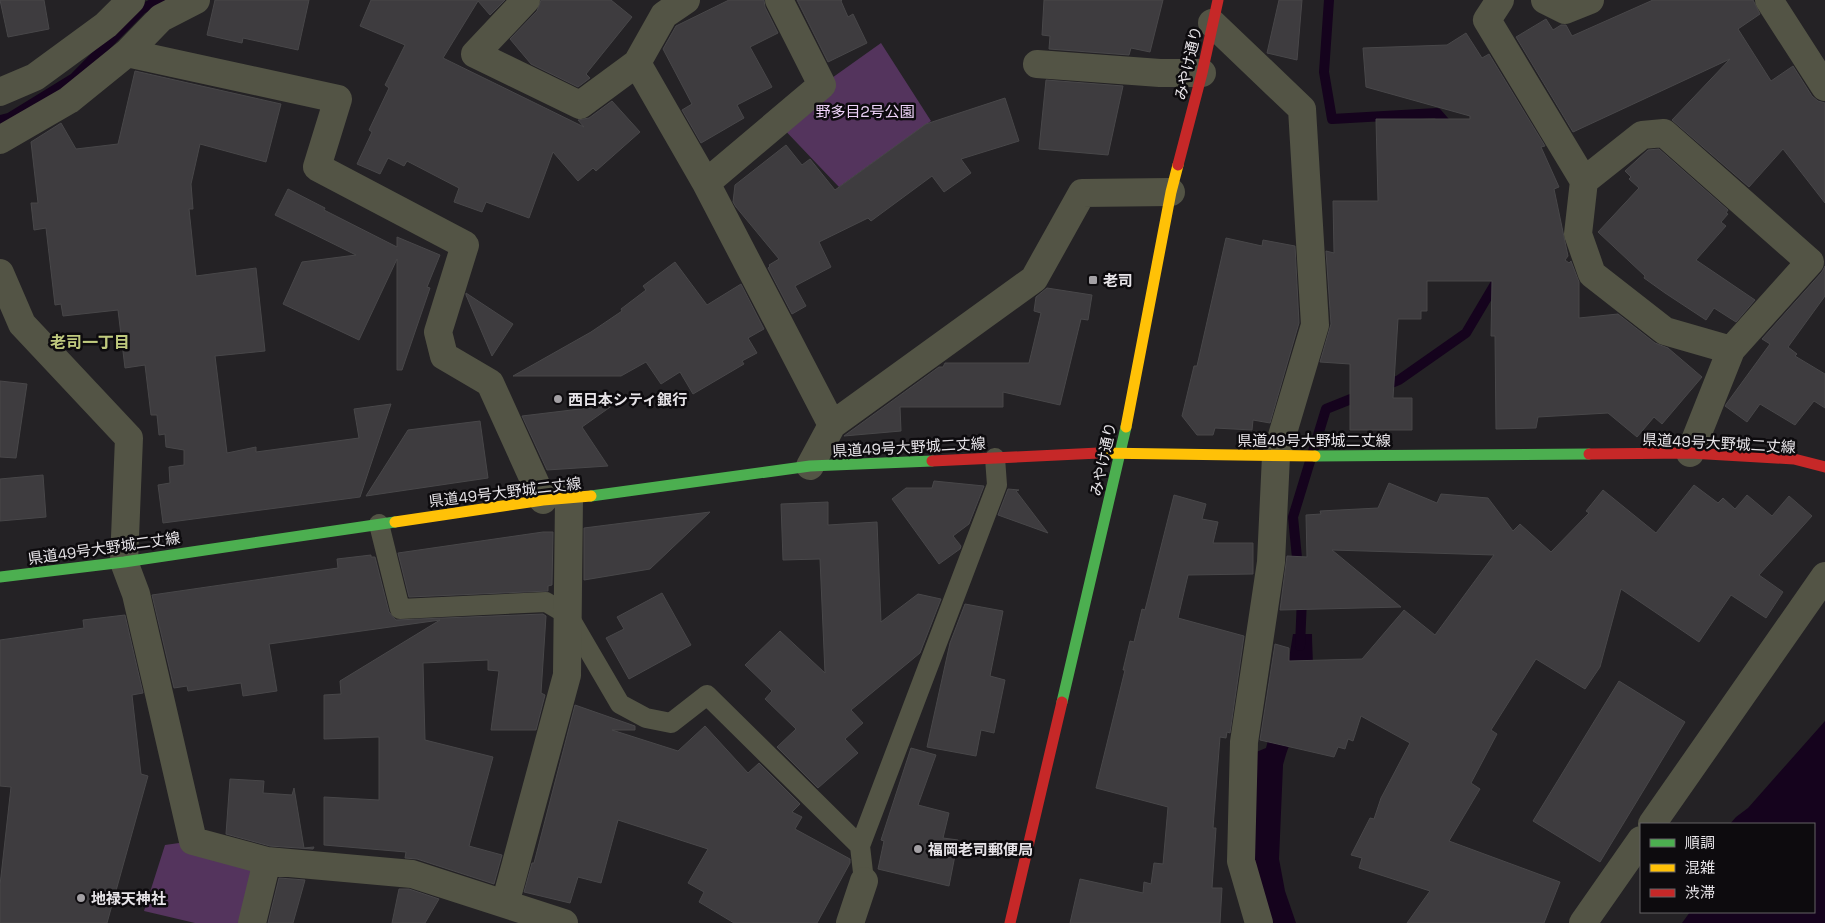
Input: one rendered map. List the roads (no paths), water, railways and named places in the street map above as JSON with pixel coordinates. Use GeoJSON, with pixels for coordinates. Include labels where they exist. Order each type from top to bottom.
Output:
{"type":"FeatureCollection","features":[{"type":"Feature","properties":{"kind":"main road","name":"みやけ通り"},"geometry":{"type":"LineString","coordinates":[[1010,923],[1121,452],[1171,192],[1202,74],[1215,12]]}},
{"type":"Feature","properties":{"kind":"main road","name":"県道49号大野城二丈線"},"geometry":{"type":"LineString","coordinates":[[0,577],[124,562],[556,499],[810,466],[1121,452],[1284,456],[1690,453],[1794,460],[1825,467]]}},
{"type":"Feature","properties":{"kind":"street"},"geometry":{"type":"LineString","coordinates":[[0,92],[35,77],[106,25],[130,0]]}},
{"type":"Feature","properties":{"kind":"street"},"geometry":{"type":"LineString","coordinates":[[0,140],[69,100],[127,53],[161,18],[196,0]]}},
{"type":"Feature","properties":{"kind":"street"},"geometry":{"type":"LineString","coordinates":[[526,0],[475,54],[580,105],[637,63],[664,15],[686,0]]}},
{"type":"Feature","properties":{"kind":"street"},"geometry":{"type":"LineString","coordinates":[[706,183],[822,85],[779,0]]}},
{"type":"Feature","properties":{"kind":"street"},"geometry":{"type":"LineString","coordinates":[[1500,0],[1487,20],[1584,181],[1578,234],[1592,274],[1664,331],[1731,350]]}},
{"type":"Feature","properties":{"kind":"street"},"geometry":{"type":"LineString","coordinates":[[1545,0],[1565,10],[1590,0]]}},
{"type":"Feature","properties":{"kind":"street"},"geometry":{"type":"LineString","coordinates":[[1769,0],[1825,87]]}},
{"type":"Feature","properties":{"kind":"street"},"geometry":{"type":"LineString","coordinates":[[1215,12],[1302,109],[1315,325],[1284,456],[1273,483],[1272,562],[1244,742],[1241,862],[1259,923]]}},
{"type":"Feature","properties":{"kind":"street"},"geometry":{"type":"LineString","coordinates":[[127,53],[338,99],[317,167],[464,245],[438,332],[444,356],[490,383],[556,499],[568,615],[567,675],[505,904]]}},
{"type":"Feature","properties":{"kind":"street"},"geometry":{"type":"LineString","coordinates":[[637,63],[706,183],[832,425]]}},
{"type":"Feature","properties":{"kind":"street"},"geometry":{"type":"LineString","coordinates":[[1036,64],[1160,74],[1202,74]]}},
{"type":"Feature","properties":{"kind":"street"},"geometry":{"type":"LineString","coordinates":[[1584,181],[1642,135],[1664,133],[1810,262],[1731,350],[1690,453]]}},
{"type":"Feature","properties":{"kind":"street"},"geometry":{"type":"LineString","coordinates":[[810,466],[832,425],[1034,280],[1082,193],[1171,192]]}},
{"type":"Feature","properties":{"kind":"street"},"geometry":{"type":"LineString","coordinates":[[0,273],[22,324],[129,438],[124,562],[136,594],[193,841],[267,861],[412,874],[564,923]]}},
{"type":"Feature","properties":{"kind":"street"},"geometry":{"type":"LineString","coordinates":[[1653,823],[1825,576]]}},
{"type":"Feature","properties":{"kind":"street"},"geometry":{"type":"LineString","coordinates":[[1583,923],[1640,841]]}},
{"type":"Feature","properties":{"kind":"street"},"geometry":{"type":"LineString","coordinates":[[252,923],[267,861]]}},
{"type":"Feature","properties":{"kind":"street"},"geometry":{"type":"LineString","coordinates":[[850,923],[864,881]]}},
{"type":"Feature","properties":{"kind":"lane"},"geometry":{"type":"LineString","coordinates":[[864,881],[860,846],[997,485],[995,458]]}},
{"type":"Feature","properties":{"kind":"lane"},"geometry":{"type":"LineString","coordinates":[[379,524],[400,609],[546,602],[568,615],[620,704],[646,718],[671,723],[707,695],[860,846]]}},
{"type":"Feature","properties":{"kind":"waterway"},"geometry":{"type":"LineString","coordinates":[[0,120],[9,118],[74,78],[142,9],[160,0]]}},
{"type":"Feature","properties":{"kind":"waterway"},"geometry":{"type":"LineString","coordinates":[[1329,0],[1324,72],[1332,119],[1437,113],[1451,129]]}},
{"type":"Feature","properties":{"kind":"waterway"},"geometry":{"type":"LineString","coordinates":[[1382,387],[1399,380],[1466,333],[1498,279]]}},
{"type":"Feature","properties":{"kind":"waterway"},"geometry":{"type":"LineString","coordinates":[[1298,568],[1293,517],[1326,409],[1361,395]]}},
{"type":"Feature","properties":{"kind":"waterway"},"geometry":{"type":"LineString","coordinates":[[1300,646],[1302,598]]}},
{"type":"Feature","properties":{"kind":"place","name":"老司"},"geometry":{"type":"Point","coordinates":[1093,280]}},
{"type":"Feature","properties":{"kind":"place","name":"西日本シティ銀行"},"geometry":{"type":"Point","coordinates":[558,399]}},
{"type":"Feature","properties":{"kind":"place","name":"福岡老司郵便局"},"geometry":{"type":"Point","coordinates":[918,849]}},
{"type":"Feature","properties":{"kind":"place","name":"地禄天神社"},"geometry":{"type":"Point","coordinates":[81,898]}},
{"type":"Feature","properties":{"kind":"district","name":"老司一丁目"},"geometry":{"type":"Point","coordinates":[90,342]}},
{"type":"Feature","properties":{"kind":"park label","name":"野多目2号公園"},"geometry":{"type":"Point","coordinates":[865,111]}}]}
